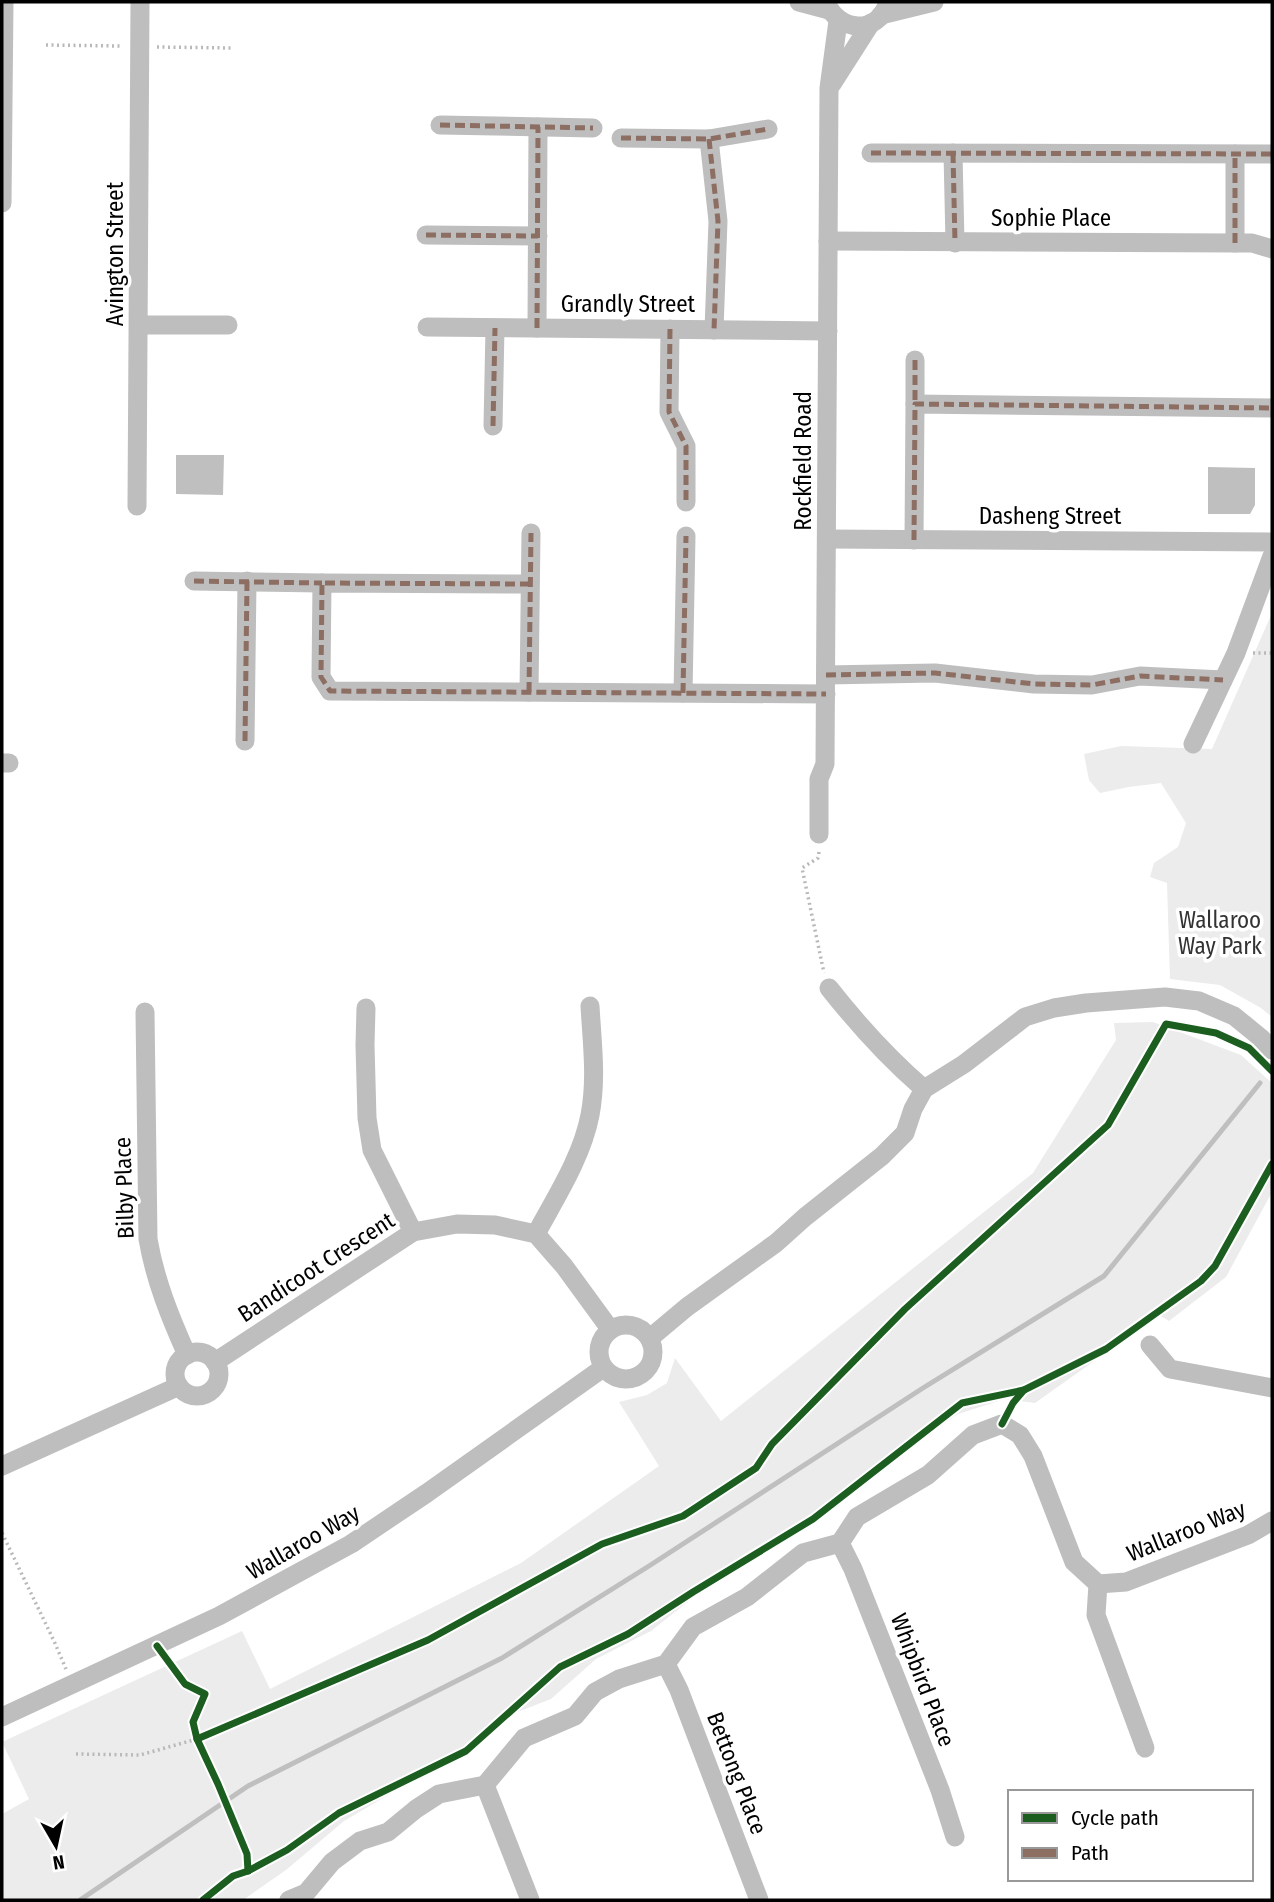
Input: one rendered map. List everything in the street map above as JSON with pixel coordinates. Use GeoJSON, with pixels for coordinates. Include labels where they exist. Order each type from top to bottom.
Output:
{"type":"FeatureCollection","features":[{"type":"Feature","properties":{"kind":"street"},"geometry":{"type":"LineString","coordinates":[[2,202],[4,2]]}},
{"type":"Feature","properties":{"kind":"street","name":"Avington Street"},"geometry":{"type":"LineString","coordinates":[[137,506],[140,2]]}},
{"type":"Feature","properties":{"kind":"street"},"geometry":{"type":"LineString","coordinates":[[799,2],[831,10],[854,26],[880,13],[934,2]]}},
{"type":"Feature","properties":{"kind":"street","name":"Rockfield Road"},"geometry":{"type":"LineString","coordinates":[[819,834],[819,779],[825,764],[829,88],[838,21],[831,10]]}},
{"type":"Feature","properties":{"kind":"street"},"geometry":{"type":"LineString","coordinates":[[829,88],[880,13]]}},
{"type":"Feature","properties":{"kind":"street"},"geometry":{"type":"LineString","coordinates":[[440,125],[593,128]]}},
{"type":"Feature","properties":{"kind":"street"},"geometry":{"type":"LineString","coordinates":[[537,328],[538,127]]}},
{"type":"Feature","properties":{"kind":"street"},"geometry":{"type":"LineString","coordinates":[[621,138],[709,139],[768,129]]}},
{"type":"Feature","properties":{"kind":"street"},"geometry":{"type":"LineString","coordinates":[[709,139],[718,220],[715,330]]}},
{"type":"Feature","properties":{"kind":"street"},"geometry":{"type":"LineString","coordinates":[[871,153],[1272,154]]}},
{"type":"Feature","properties":{"kind":"street"},"geometry":{"type":"LineString","coordinates":[[953,153],[956,243]]}},
{"type":"Feature","properties":{"kind":"street"},"geometry":{"type":"LineString","coordinates":[[1235,154],[1235,243]]}},
{"type":"Feature","properties":{"kind":"street"},"geometry":{"type":"LineString","coordinates":[[426,235],[538,236]]}},
{"type":"Feature","properties":{"kind":"street","name":"Sophie Place"},"geometry":{"type":"LineString","coordinates":[[828,241],[1252,243],[1272,249]]}},
{"type":"Feature","properties":{"kind":"street"},"geometry":{"type":"LineString","coordinates":[[139,325],[228,325]]}},
{"type":"Feature","properties":{"kind":"street","name":"Grandly Street"},"geometry":{"type":"LineString","coordinates":[[427,327],[828,331]]}},
{"type":"Feature","properties":{"kind":"street"},"geometry":{"type":"LineString","coordinates":[[493,426],[495,328]]}},
{"type":"Feature","properties":{"kind":"street"},"geometry":{"type":"LineString","coordinates":[[670,329],[669,412],[686,446],[686,502]]}},
{"type":"Feature","properties":{"kind":"street"},"geometry":{"type":"LineString","coordinates":[[914,540],[915,360]]}},
{"type":"Feature","properties":{"kind":"street"},"geometry":{"type":"LineString","coordinates":[[915,404],[1272,408]]}},
{"type":"Feature","properties":{"kind":"street"},"geometry":{"type":"LineString","coordinates":[[529,692],[531,533]]}},
{"type":"Feature","properties":{"kind":"street"},"geometry":{"type":"LineString","coordinates":[[683,693],[686,536]]}},
{"type":"Feature","properties":{"kind":"street","name":"Dasheng Street"},"geometry":{"type":"LineString","coordinates":[[827,539],[1272,542]]}},
{"type":"Feature","properties":{"kind":"street"},"geometry":{"type":"LineString","coordinates":[[1193,744],[1236,653],[1272,556]]}},
{"type":"Feature","properties":{"kind":"street"},"geometry":{"type":"LineString","coordinates":[[194,581],[530,584]]}},
{"type":"Feature","properties":{"kind":"street"},"geometry":{"type":"LineString","coordinates":[[245,741],[247,581]]}},
{"type":"Feature","properties":{"kind":"street"},"geometry":{"type":"LineString","coordinates":[[322,583],[321,677],[330,691],[683,693],[826,684],[935,673],[1034,684],[1092,685],[1140,676],[1223,680]]}},
{"type":"Feature","properties":{"kind":"street"},"geometry":{"type":"LineString","coordinates":[[830,988],[859,1026],[924,1089]]}},
{"type":"Feature","properties":{"kind":"street"},"geometry":{"type":"LineString","coordinates":[[650,1338],[687,1307],[776,1243],[804,1217],[882,1156],[905,1133],[913,1109],[924,1089],[964,1064],[1025,1017],[1054,1008],[1086,1003],[1166,997],[1199,1001],[1234,1016],[1272,1050]]}},
{"type":"Feature","properties":{"kind":"street"},"geometry":{"type":"LineString","coordinates":[[590,1006],[594,1063],[590,1115],[578,1155],[536,1234],[564,1266],[610,1329]]}},
{"type":"Feature","properties":{"kind":"street"},"geometry":{"type":"LineString","coordinates":[[366,1008],[367,1118],[372,1150],[413,1232]]}},
{"type":"Feature","properties":{"kind":"street","name":"Bilby Place"},"geometry":{"type":"LineString","coordinates":[[145,1012],[148,1239],[164,1302],[187,1354]]}},
{"type":"Feature","properties":{"kind":"street","name":"Bandicoot Crescent"},"geometry":{"type":"LineString","coordinates":[[215,1362],[413,1232],[457,1224],[495,1225],[536,1234]]}},
{"type":"Feature","properties":{"kind":"street"},"geometry":{"type":"LineString","coordinates":[[636,1326],[650,1338],[653,1356],[645,1372],[637,1377],[618,1378],[603,1367],[600,1360],[600,1343],[610,1329],[636,1326]]}},
{"type":"Feature","properties":{"kind":"street"},"geometry":{"type":"LineString","coordinates":[[1150,1345],[1170,1369],[1272,1388]]}},
{"type":"Feature","properties":{"kind":"street"},"geometry":{"type":"LineString","coordinates":[[200,1352],[215,1362],[219,1377],[217,1384],[206,1394],[191,1395],[179,1386],[175,1372],[181,1359],[187,1354],[200,1352]]}},
{"type":"Feature","properties":{"kind":"street","name":"Wallaroo Way"},"geometry":{"type":"LineString","coordinates":[[2,1717],[219,1616],[351,1544],[603,1367]]}},
{"type":"Feature","properties":{"kind":"street"},"geometry":{"type":"LineString","coordinates":[[2,1466],[179,1386]]}},
{"type":"Feature","properties":{"kind":"street"},"geometry":{"type":"LineString","coordinates":[[301,1898],[332,1863],[360,1841],[388,1832],[439,1794],[485,1785],[524,1738],[575,1716],[594,1692],[618,1679],[666,1664],[693,1627],[747,1597],[803,1553],[840,1543],[857,1517],[928,1475],[973,1435],[1002,1424],[1020,1434],[1033,1456],[1074,1562],[1098,1584],[1096,1615],[1145,1748]]}},
{"type":"Feature","properties":{"kind":"street","name":"Wallaroo Way"},"geometry":{"type":"LineString","coordinates":[[1098,1584],[1126,1582],[1248,1535],[1272,1521]]}},
{"type":"Feature","properties":{"kind":"street","name":"Whipbird Place"},"geometry":{"type":"LineString","coordinates":[[840,1543],[853,1569],[935,1777],[954,1837]]}},
{"type":"Feature","properties":{"kind":"street","name":"Bettong Place"},"geometry":{"type":"LineString","coordinates":[[666,1664],[679,1690],[759,1900]]}},
{"type":"Feature","properties":{"kind":"street"},"geometry":{"type":"LineString","coordinates":[[485,1785],[530,1900]]}},
{"type":"Feature","properties":{"kind":"path"},"geometry":{"type":"LineString","coordinates":[[819,834],[818,858],[802,868],[821,962],[830,988]]}},
{"type":"Feature","properties":{"kind":"path"},"geometry":{"type":"LineString","coordinates":[[2,1533],[73,1684]]}},
{"type":"Feature","properties":{"kind":"path"},"geometry":{"type":"LineString","coordinates":[[195,1731],[202,1751]]}},
{"type":"Feature","properties":{"kind":"path"},"geometry":{"type":"LineString","coordinates":[[76,1754],[140,1755],[197,1740],[209,1734]]}},
{"type":"Feature","properties":{"kind":"green space","name":"Wallaroo Way Park"},"geometry":{"type":"Polygon","coordinates":[[[1272,613],[1272,1017],[1220,985],[1170,979],[1167,883],[1150,877],[1154,863],[1178,847],[1186,823],[1161,783],[1100,793],[1089,780],[1084,754],[1121,746],[1212,749],[1272,613]]]}},
{"type":"Feature","properties":{"kind":"green space"},"geometry":{"type":"Polygon","coordinates":[[[1153,1022],[1241,1055],[1272,1083],[1272,1192],[1226,1277],[1169,1321],[1159,1315],[1035,1403],[1005,1399],[958,1414],[699,1593],[651,1631],[596,1659],[551,1699],[502,1718],[465,1750],[344,1821],[286,1870],[243,1900],[2,1900],[2,1814],[29,1799],[2,1742],[242,1631],[270,1689],[521,1563],[659,1466],[619,1402],[647,1395],[667,1383],[675,1358],[721,1421],[1033,1173],[1116,1040],[1114,1023],[1153,1022]]]}},
{"type":"Feature","properties":{"kind":"shaded area"},"geometry":{"type":"Polygon","coordinates":[[[176,455],[224,455],[223,495],[176,494],[176,455]]]}},
{"type":"Feature","properties":{"kind":"shaded area"},"geometry":{"type":"Polygon","coordinates":[[[1208,467],[1255,468],[1255,505],[1250,514],[1208,514],[1208,467]]]}},
{"type":"Feature","properties":{"kind":"waterway"},"geometry":{"type":"LineString","coordinates":[[80,1900],[248,1786],[502,1658],[923,1388],[1104,1276],[1260,1083]]}},
{"type":"Feature","properties":{"kind":"marked path"},"geometry":{"type":"LineString","coordinates":[[440,125],[593,128]]}},
{"type":"Feature","properties":{"kind":"marked path"},"geometry":{"type":"LineString","coordinates":[[537,328],[538,127]]}},
{"type":"Feature","properties":{"kind":"marked path"},"geometry":{"type":"LineString","coordinates":[[621,138],[709,139],[768,129]]}},
{"type":"Feature","properties":{"kind":"marked path"},"geometry":{"type":"LineString","coordinates":[[709,139],[718,221],[714,330]]}},
{"type":"Feature","properties":{"kind":"marked path"},"geometry":{"type":"LineString","coordinates":[[871,153],[1272,154]]}},
{"type":"Feature","properties":{"kind":"marked path"},"geometry":{"type":"LineString","coordinates":[[953,153],[955,243]]}},
{"type":"Feature","properties":{"kind":"marked path"},"geometry":{"type":"LineString","coordinates":[[1235,154],[1235,243]]}},
{"type":"Feature","properties":{"kind":"marked path"},"geometry":{"type":"LineString","coordinates":[[426,235],[538,236]]}},
{"type":"Feature","properties":{"kind":"marked path"},"geometry":{"type":"LineString","coordinates":[[493,426],[495,328]]}},
{"type":"Feature","properties":{"kind":"marked path"},"geometry":{"type":"LineString","coordinates":[[670,329],[669,412],[686,446],[686,502]]}},
{"type":"Feature","properties":{"kind":"marked path"},"geometry":{"type":"LineString","coordinates":[[915,360],[915,404]]}},
{"type":"Feature","properties":{"kind":"marked path"},"geometry":{"type":"LineString","coordinates":[[914,540],[915,404],[1272,408]]}},
{"type":"Feature","properties":{"kind":"marked path"},"geometry":{"type":"LineString","coordinates":[[529,692],[531,533]]}},
{"type":"Feature","properties":{"kind":"marked path"},"geometry":{"type":"LineString","coordinates":[[683,693],[686,536]]}},
{"type":"Feature","properties":{"kind":"marked path"},"geometry":{"type":"LineString","coordinates":[[194,581],[322,583]]}},
{"type":"Feature","properties":{"kind":"marked path"},"geometry":{"type":"LineString","coordinates":[[245,741],[247,581]]}},
{"type":"Feature","properties":{"kind":"marked path"},"geometry":{"type":"LineString","coordinates":[[530,584],[322,583],[321,677],[330,691],[826,694]]}},
{"type":"Feature","properties":{"kind":"marked path"},"geometry":{"type":"LineString","coordinates":[[826,675],[935,673],[1034,684],[1092,685],[1140,676],[1223,680]]}},
{"type":"Feature","properties":{"kind":"cycle path"},"geometry":{"type":"LineString","coordinates":[[197,1739],[428,1640],[602,1544],[683,1516],[756,1468],[772,1444],[905,1309],[1108,1125],[1166,1024],[1216,1033],[1249,1048],[1272,1071]]}},
{"type":"Feature","properties":{"kind":"cycle path"},"geometry":{"type":"LineString","coordinates":[[1002,1424],[1013,1403],[1024,1390],[1106,1349],[1201,1281],[1215,1266],[1272,1164]]}},
{"type":"Feature","properties":{"kind":"cycle path"},"geometry":{"type":"LineString","coordinates":[[203,1900],[233,1876],[287,1850],[339,1813],[466,1751],[560,1667],[628,1634],[813,1519],[962,1403],[1024,1390]]}},
{"type":"Feature","properties":{"kind":"cycle path"},"geometry":{"type":"LineString","coordinates":[[157,1646],[185,1684],[205,1694],[193,1722],[197,1739],[247,1854],[248,1871]]}}]}
